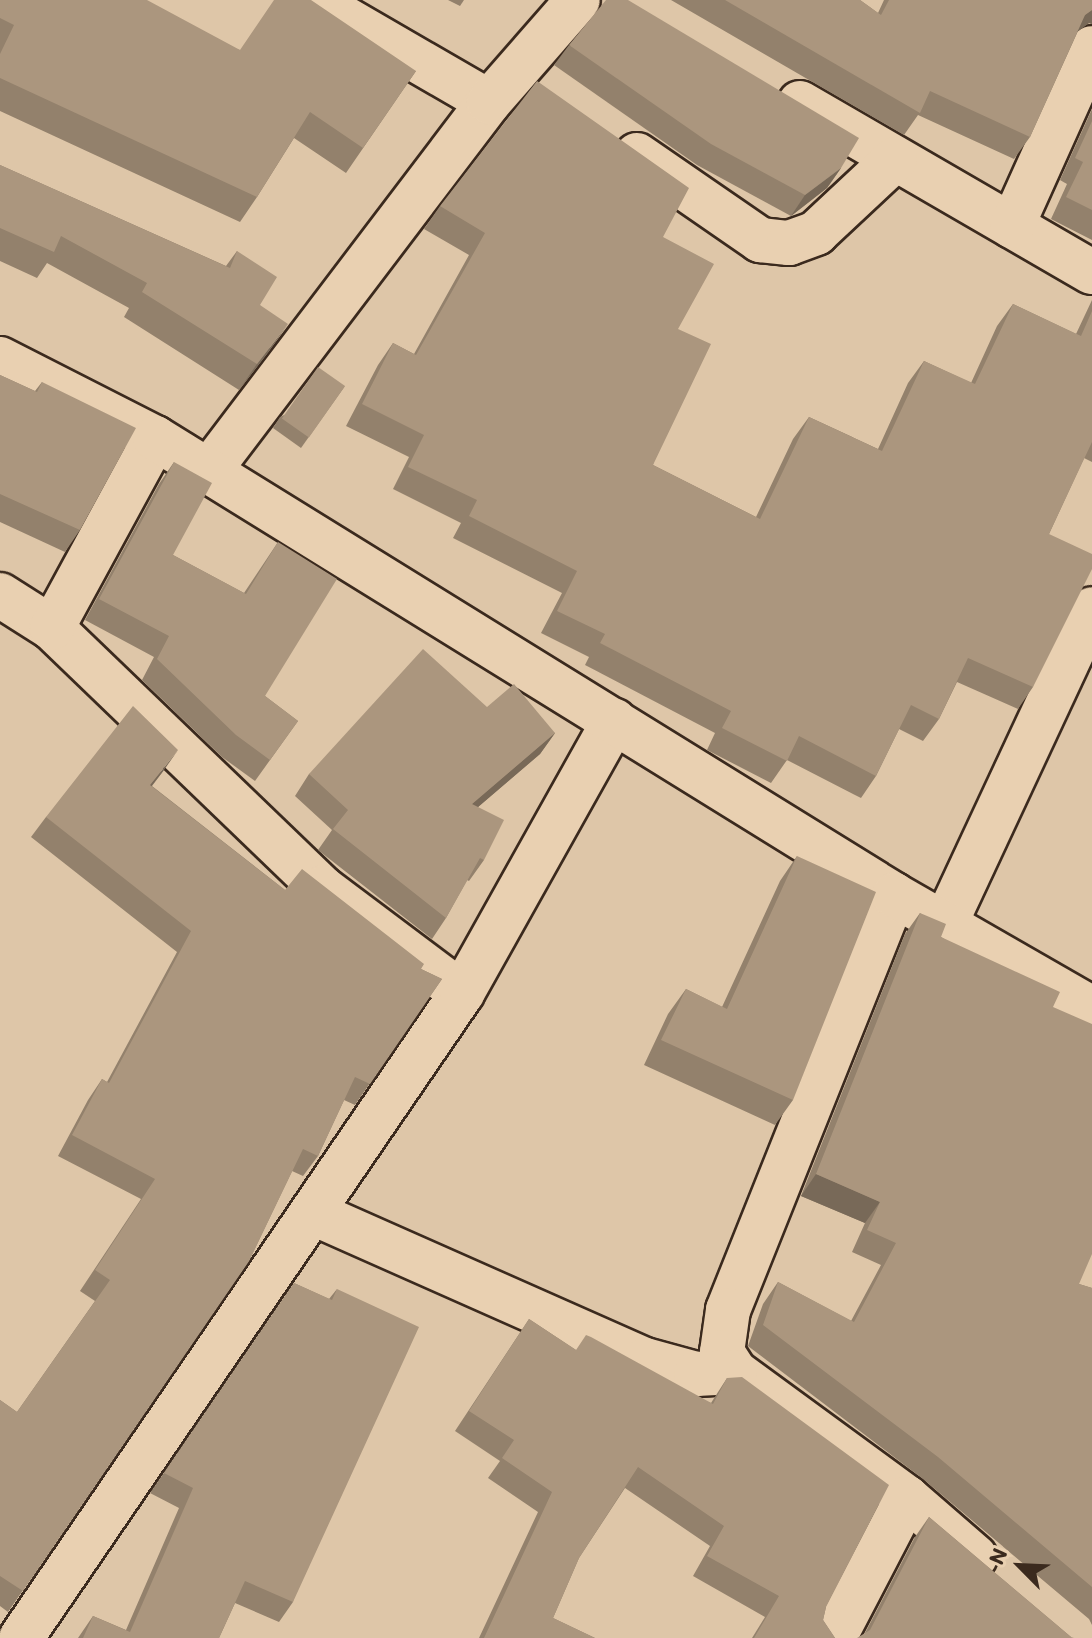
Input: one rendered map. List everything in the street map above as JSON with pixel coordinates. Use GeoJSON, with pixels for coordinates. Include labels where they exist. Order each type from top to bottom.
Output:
{"type":"FeatureCollection","features":[{"type":"Feature","properties":{"kind":"street"},"geometry":{"type":"LineString","coordinates":[[313,0],[503,86],[556,98]]}},
{"type":"Feature","properties":{"kind":"street"},"geometry":{"type":"LineString","coordinates":[[208,472],[503,86],[578,0]]}},
{"type":"Feature","properties":{"kind":"street"},"geometry":{"type":"LineString","coordinates":[[1012,226],[1092,48]]}},
{"type":"Feature","properties":{"kind":"street"},"geometry":{"type":"LineString","coordinates":[[758,79],[1092,272]]}},
{"type":"Feature","properties":{"kind":"street"},"geometry":{"type":"LineString","coordinates":[[607,134],[760,240],[789,243],[816,233],[895,159]]}},
{"type":"Feature","properties":{"kind":"street"},"geometry":{"type":"LineString","coordinates":[[0,359],[155,438],[894,895],[946,922],[1092,1009]]}},
{"type":"Feature","properties":{"kind":"street"},"geometry":{"type":"LineString","coordinates":[[52,628],[155,438]]}},
{"type":"Feature","properties":{"kind":"street"},"geometry":{"type":"LineString","coordinates":[[0,595],[52,628],[322,888],[462,993]]}},
{"type":"Feature","properties":{"kind":"street"},"geometry":{"type":"LineString","coordinates":[[946,922],[1092,609]]}},
{"type":"Feature","properties":{"kind":"street"},"geometry":{"type":"LineString","coordinates":[[21,1638],[462,993],[614,721]]}},
{"type":"Feature","properties":{"kind":"street"},"geometry":{"type":"LineString","coordinates":[[894,895],[728,1310],[722,1352],[735,1372],[907,1498],[1002,1581]]}},
{"type":"Feature","properties":{"kind":"street"},"geometry":{"type":"LineString","coordinates":[[313,1213],[645,1360],[696,1374],[735,1372]]}},
{"type":"Feature","properties":{"kind":"street"},"geometry":{"type":"LineString","coordinates":[[834,1638],[907,1498]]}},
{"type":"Feature","properties":{"kind":"building"},"geometry":{"type":"Polygon","coordinates":[[[0,0],[147,0],[240,50],[274,0],[311,0],[416,71],[363,148],[310,112],[257,197],[0,78],[0,54],[14,25],[0,18],[0,0]]]}},
{"type":"Feature","properties":{"kind":"building"},"geometry":{"type":"Polygon","coordinates":[[[606,0],[628,0],[859,138],[841,168],[805,195],[711,144],[569,45],[606,0]]]}},
{"type":"Feature","properties":{"kind":"building"},"geometry":{"type":"Polygon","coordinates":[[[725,0],[860,0],[881,15],[889,0],[1092,0],[1092,10],[1085,15],[1030,137],[930,91],[920,113],[725,0]]]}},
{"type":"Feature","properties":{"kind":"building"},"geometry":{"type":"Polygon","coordinates":[[[537,81],[689,188],[663,237],[714,264],[678,329],[711,344],[653,465],[760,519],[809,417],[882,451],[924,361],[975,384],[1013,304],[1081,336],[1092,311],[1092,442],[1049,534],[1092,554],[1092,569],[1033,687],[968,658],[939,719],[911,705],[876,776],[799,736],[787,761],[722,728],[731,711],[600,643],[605,634],[557,611],[577,571],[469,516],[477,500],[408,467],[424,435],[362,404],[393,343],[416,355],[485,233],[440,206],[537,81]]]}},
{"type":"Feature","properties":{"kind":"building"},"geometry":{"type":"Polygon","coordinates":[[[1092,121],[1092,210],[1066,197],[1083,162],[1075,158],[1092,121]]]}},
{"type":"Feature","properties":{"kind":"building"},"geometry":{"type":"Polygon","coordinates":[[[0,165],[230,268],[237,251],[277,277],[260,305],[288,324],[257,364],[142,292],[147,283],[61,236],[54,252],[0,228],[0,165]]]}},
{"type":"Feature","properties":{"kind":"building"},"geometry":{"type":"Polygon","coordinates":[[[318,367],[345,386],[309,438],[282,419],[318,367]]]}},
{"type":"Feature","properties":{"kind":"building"},"geometry":{"type":"Polygon","coordinates":[[[0,375],[37,392],[42,382],[136,428],[80,530],[0,494],[0,375]]]}},
{"type":"Feature","properties":{"kind":"building"},"geometry":{"type":"Polygon","coordinates":[[[174,462],[212,483],[173,555],[246,594],[278,542],[337,579],[265,696],[298,721],[270,760],[236,735],[157,659],[169,636],[99,599],[174,462]]]}},
{"type":"Feature","properties":{"kind":"building"},"geometry":{"type":"Polygon","coordinates":[[[423,649],[487,707],[514,684],[555,733],[472,804],[504,820],[484,860],[480,858],[446,918],[333,829],[348,810],[309,774],[423,649]]]}},
{"type":"Feature","properties":{"kind":"building"},"geometry":{"type":"Polygon","coordinates":[[[133,706],[178,750],[150,785],[285,890],[302,869],[424,964],[421,969],[442,979],[370,1084],[355,1077],[318,1156],[303,1149],[249,1261],[23,1591],[0,1576],[0,1400],[17,1412],[110,1280],[95,1270],[155,1179],[72,1135],[102,1079],[109,1083],[191,931],[46,817],[133,706]]]}},
{"type":"Feature","properties":{"kind":"building"},"geometry":{"type":"Polygon","coordinates":[[[797,856],[876,892],[793,1100],[661,1040],[686,989],[727,1009],[797,856]]]}},
{"type":"Feature","properties":{"kind":"building"},"geometry":{"type":"Polygon","coordinates":[[[920,913],[946,924],[941,937],[1060,992],[1053,1007],[1092,1024],[1092,1254],[1079,1284],[1092,1288],[1092,1587],[938,1457],[763,1325],[778,1282],[854,1322],[896,1243],[867,1230],[880,1202],[816,1174],[920,913]]]}},
{"type":"Feature","properties":{"kind":"building"},"geometry":{"type":"Polygon","coordinates":[[[294,1283],[332,1300],[337,1289],[419,1327],[293,1602],[245,1581],[219,1638],[83,1638],[93,1616],[130,1632],[193,1488],[164,1473],[294,1283]]]}},
{"type":"Feature","properties":{"kind":"building"},"geometry":{"type":"Polygon","coordinates":[[[529,1319],[576,1350],[586,1335],[591,1337],[713,1404],[727,1378],[742,1377],[889,1485],[826,1607],[823,1620],[835,1638],[754,1638],[779,1596],[707,1556],[724,1526],[638,1467],[579,1558],[553,1618],[595,1638],[484,1638],[552,1492],[502,1458],[514,1440],[469,1411],[529,1319]]]}},
{"type":"Feature","properties":{"kind":"building"},"geometry":{"type":"Polygon","coordinates":[[[929,1517],[1074,1638],[857,1638],[870,1630],[929,1517]]]}}]}
